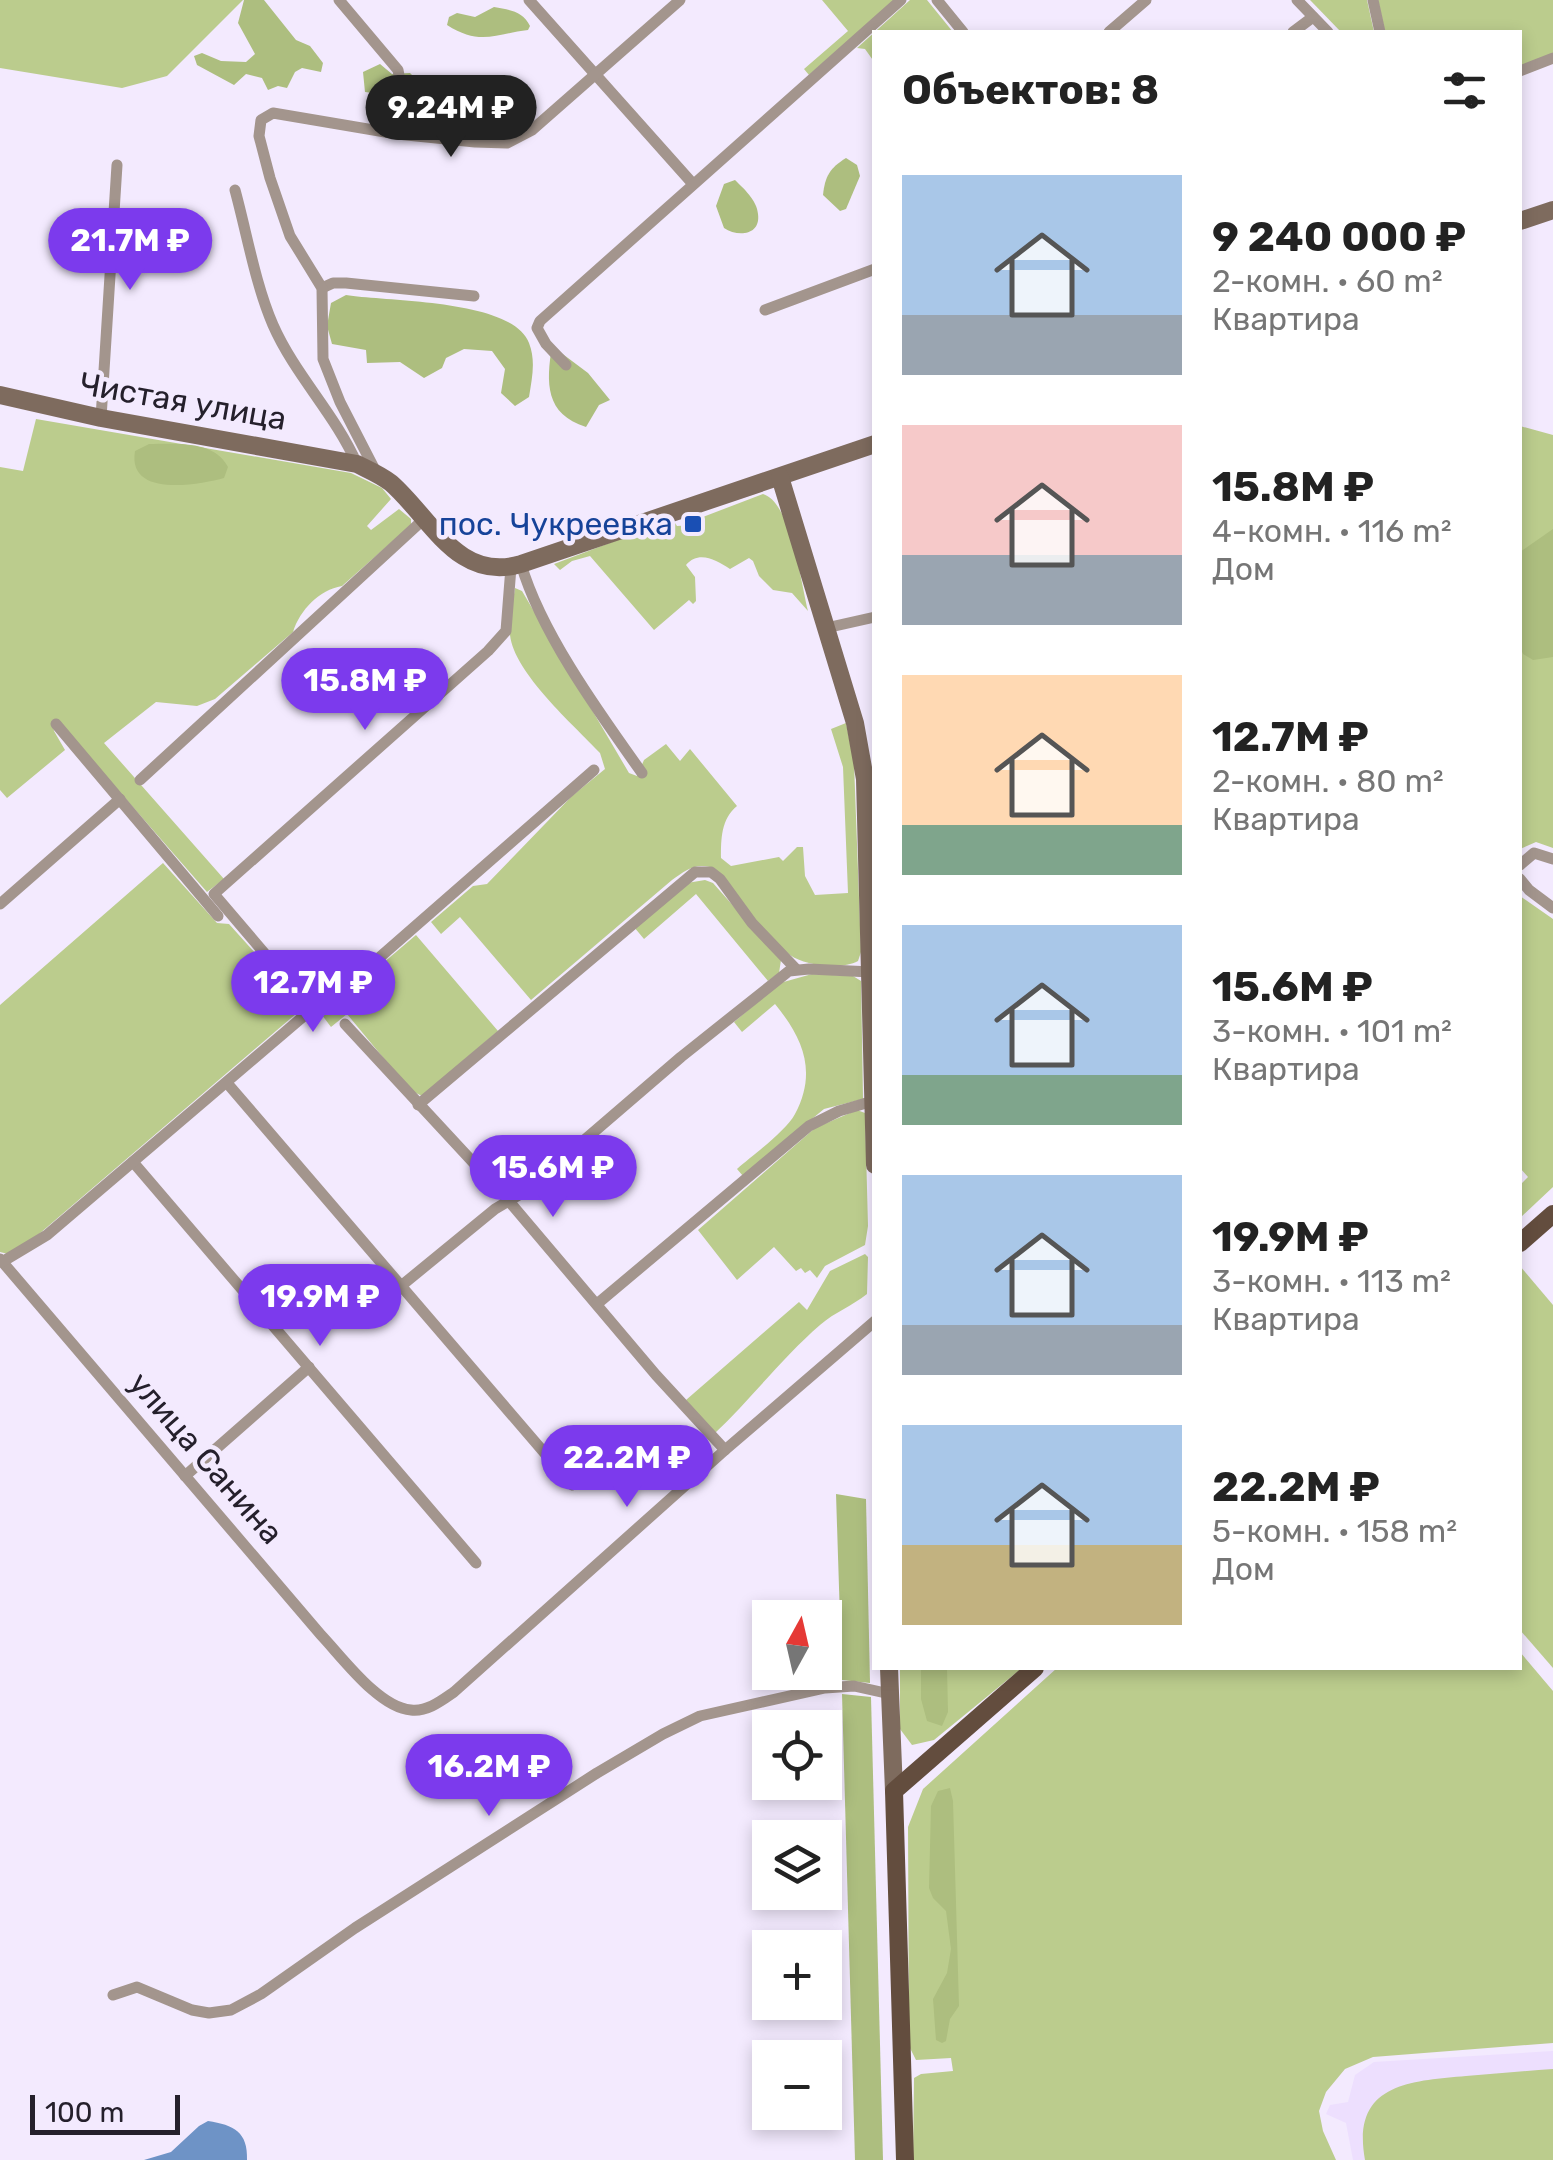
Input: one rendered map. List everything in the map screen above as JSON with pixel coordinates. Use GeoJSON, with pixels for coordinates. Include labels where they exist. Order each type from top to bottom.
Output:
{"type":"FeatureCollection","features":[{"type":"Feature","properties":{"kind":"main road"},"geometry":{"type":"LineString","coordinates":[[1522,220],[1553,210]]}},
{"type":"Feature","properties":{"kind":"main road","name":"Чистая улица"},"geometry":{"type":"LineString","coordinates":[[0,395],[101,418],[356,464],[378,474],[458,555],[484,567],[516,566]]}},
{"type":"Feature","properties":{"kind":"main road"},"geometry":{"type":"LineString","coordinates":[[516,566],[872,445]]}},
{"type":"Feature","properties":{"kind":"main road"},"geometry":{"type":"LineString","coordinates":[[780,477],[855,723],[871,800],[872,1036]]}},
{"type":"Feature","properties":{"kind":"main road"},"geometry":{"type":"LineString","coordinates":[[1522,1241],[1553,1214]]}},
{"type":"Feature","properties":{"kind":"main road"},"geometry":{"type":"LineString","coordinates":[[889,1670],[905,2160]]}},
{"type":"Feature","properties":{"kind":"main road"},"geometry":{"type":"LineString","coordinates":[[894,1790],[1032,1670]]}},
{"type":"Feature","properties":{"kind":"street"},"geometry":{"type":"LineString","coordinates":[[339,0],[398,70],[402,91],[397,134]]}},
{"type":"Feature","properties":{"kind":"street"},"geometry":{"type":"LineString","coordinates":[[529,0],[693,184]]}},
{"type":"Feature","properties":{"kind":"street"},"geometry":{"type":"LineString","coordinates":[[378,474],[340,402],[323,359],[322,288],[290,236],[270,178],[260,136],[261,120],[266,115],[286,115],[397,134],[507,142],[532,130],[680,0]]}},
{"type":"Feature","properties":{"kind":"street"},"geometry":{"type":"LineString","coordinates":[[566,365],[546,344],[537,328],[540,320],[901,0]]}},
{"type":"Feature","properties":{"kind":"street"},"geometry":{"type":"LineString","coordinates":[[936,0],[961,30]]}},
{"type":"Feature","properties":{"kind":"street"},"geometry":{"type":"LineString","coordinates":[[1111,30],[1146,0]]}},
{"type":"Feature","properties":{"kind":"street"},"geometry":{"type":"LineString","coordinates":[[1297,0],[1326,30]]}},
{"type":"Feature","properties":{"kind":"street"},"geometry":{"type":"LineString","coordinates":[[1373,0],[1380,30]]}},
{"type":"Feature","properties":{"kind":"street"},"geometry":{"type":"LineString","coordinates":[[1295,30],[1313,17]]}},
{"type":"Feature","properties":{"kind":"street"},"geometry":{"type":"LineString","coordinates":[[1522,70],[1553,58]]}},
{"type":"Feature","properties":{"kind":"street"},"geometry":{"type":"LineString","coordinates":[[101,418],[117,166]]}},
{"type":"Feature","properties":{"kind":"street"},"geometry":{"type":"LineString","coordinates":[[235,190],[272,324],[356,464]]}},
{"type":"Feature","properties":{"kind":"street"},"geometry":{"type":"LineString","coordinates":[[765,310],[872,270]]}},
{"type":"Feature","properties":{"kind":"street"},"geometry":{"type":"LineString","coordinates":[[322,288],[346,283],[474,296]]}},
{"type":"Feature","properties":{"kind":"street"},"geometry":{"type":"LineString","coordinates":[[140,780],[424,519]]}},
{"type":"Feature","properties":{"kind":"street"},"geometry":{"type":"LineString","coordinates":[[516,566],[596,706],[642,773]]}},
{"type":"Feature","properties":{"kind":"street"},"geometry":{"type":"LineString","coordinates":[[312,1009],[214,894],[488,651],[506,631],[516,566]]}},
{"type":"Feature","properties":{"kind":"street"},"geometry":{"type":"LineString","coordinates":[[826,628],[872,618]]}},
{"type":"Feature","properties":{"kind":"street"},"geometry":{"type":"LineString","coordinates":[[56,724],[218,916]]}},
{"type":"Feature","properties":{"kind":"street"},"geometry":{"type":"LineString","coordinates":[[1,1261],[47,1235],[312,1009],[332,998],[594,770]]}},
{"type":"Feature","properties":{"kind":"street"},"geometry":{"type":"LineString","coordinates":[[0,904],[120,799]]}},
{"type":"Feature","properties":{"kind":"street"},"geometry":{"type":"LineString","coordinates":[[1522,863],[1534,852],[1553,859]]}},
{"type":"Feature","properties":{"kind":"street"},"geometry":{"type":"LineString","coordinates":[[418,1105],[694,872],[711,872],[720,879],[752,923],[796,969]]}},
{"type":"Feature","properties":{"kind":"street"},"geometry":{"type":"LineString","coordinates":[[1522,881],[1553,908]]}},
{"type":"Feature","properties":{"kind":"street"},"geometry":{"type":"LineString","coordinates":[[401,1286],[508,1200],[524,1192],[680,1057],[789,971],[871,972]]}},
{"type":"Feature","properties":{"kind":"street"},"geometry":{"type":"LineString","coordinates":[[345,1024],[508,1200],[725,1450],[872,1324]]}},
{"type":"Feature","properties":{"kind":"street"},"geometry":{"type":"LineString","coordinates":[[226,1082],[572,1485]]}},
{"type":"Feature","properties":{"kind":"street"},"geometry":{"type":"LineString","coordinates":[[597,1304],[809,1126],[839,1111],[872,1101]]}},
{"type":"Feature","properties":{"kind":"street"},"geometry":{"type":"LineString","coordinates":[[133,1162],[476,1563]]}},
{"type":"Feature","properties":{"kind":"street","name":"улица Санина"},"geometry":{"type":"LineString","coordinates":[[1,1261],[321,1635],[374,1690],[393,1705],[410,1710],[437,1704],[725,1450]]}},
{"type":"Feature","properties":{"kind":"street"},"geometry":{"type":"LineString","coordinates":[[185,1476],[308,1368]]}},
{"type":"Feature","properties":{"kind":"street"},"geometry":{"type":"LineString","coordinates":[[114,1995],[137,1987],[192,2010],[231,2010],[597,1773],[700,1716],[825,1688],[854,1686],[890,1694]]}},
{"type":"Feature","properties":{"kind":"shaded area"},"geometry":{"type":"Polygon","coordinates":[[[1553,2051],[1553,2160],[1353,2160],[1346,2123],[1326,2114],[1330,2105],[1348,2102],[1355,2075],[1374,2062],[1553,2051]]]}},
{"type":"Feature","properties":{"kind":"green space"},"geometry":{"type":"Polygon","coordinates":[[[0,0],[243,0],[167,76],[122,88],[0,68],[0,0]]]}},
{"type":"Feature","properties":{"kind":"green space"},"geometry":{"type":"Polygon","coordinates":[[[244,0],[264,0],[296,40],[310,46],[323,63],[321,72],[302,68],[295,72],[287,88],[268,90],[262,78],[246,74],[234,85],[197,65],[194,56],[202,53],[221,61],[246,62],[255,54],[238,23],[244,0]]]}},
{"type":"Feature","properties":{"kind":"green space"},"geometry":{"type":"Polygon","coordinates":[[[822,0],[895,0],[809,75],[804,69],[848,31],[822,0]]]}},
{"type":"Feature","properties":{"kind":"green space"},"geometry":{"type":"Polygon","coordinates":[[[910,0],[927,0],[951,30],[877,30],[910,0]]]}},
{"type":"Feature","properties":{"kind":"green space"},"geometry":{"type":"Polygon","coordinates":[[[1310,0],[1367,0],[1374,30],[1339,30],[1310,0]]]}},
{"type":"Feature","properties":{"kind":"green space"},"geometry":{"type":"Polygon","coordinates":[[[1378,0],[1553,0],[1553,54],[1522,66],[1522,30],[1385,30],[1378,0]]]}},
{"type":"Feature","properties":{"kind":"green space"},"geometry":{"type":"Polygon","coordinates":[[[494,7],[520,14],[530,26],[528,30],[478,37],[447,25],[449,17],[457,13],[475,17],[494,7]]]}},
{"type":"Feature","properties":{"kind":"green space"},"geometry":{"type":"Polygon","coordinates":[[[872,34],[872,59],[865,49],[857,48],[872,34]]]}},
{"type":"Feature","properties":{"kind":"green space"},"geometry":{"type":"Polygon","coordinates":[[[380,64],[392,74],[410,73],[427,90],[437,90],[446,98],[443,117],[433,128],[401,125],[380,111],[380,94],[365,92],[363,72],[380,64]]]}},
{"type":"Feature","properties":{"kind":"green space"},"geometry":{"type":"Polygon","coordinates":[[[459,79],[474,82],[494,100],[518,89],[528,94],[532,105],[525,117],[468,130],[454,116],[459,79]]]}},
{"type":"Feature","properties":{"kind":"green space"},"geometry":{"type":"Polygon","coordinates":[[[846,158],[857,165],[860,176],[846,209],[840,211],[823,195],[829,173],[846,158]]]}},
{"type":"Feature","properties":{"kind":"green space"},"geometry":{"type":"Polygon","coordinates":[[[735,180],[757,209],[756,227],[747,233],[724,228],[716,206],[724,184],[735,180]]]}},
{"type":"Feature","properties":{"kind":"green space"},"geometry":{"type":"Polygon","coordinates":[[[346,295],[448,305],[499,318],[518,329],[529,343],[533,363],[529,397],[515,406],[501,393],[505,369],[492,351],[464,349],[446,358],[442,368],[424,378],[400,362],[367,363],[366,350],[332,344],[327,326],[331,303],[346,295]]]}},
{"type":"Feature","properties":{"kind":"green space"},"geometry":{"type":"Polygon","coordinates":[[[552,346],[588,373],[610,400],[599,405],[586,427],[563,414],[551,396],[552,346]]]}},
{"type":"Feature","properties":{"kind":"green space"},"geometry":{"type":"Polygon","coordinates":[[[36,419],[351,473],[382,488],[391,499],[367,526],[371,530],[399,509],[411,519],[411,525],[342,586],[312,602],[293,632],[215,699],[197,706],[156,702],[104,743],[224,879],[207,892],[57,720],[52,720],[54,731],[65,750],[7,798],[0,790],[0,467],[23,471],[36,419]]]}},
{"type":"Feature","properties":{"kind":"green space"},"geometry":{"type":"Polygon","coordinates":[[[1522,427],[1553,435],[1553,848],[1536,842],[1522,848],[1522,427]]]}},
{"type":"Feature","properties":{"kind":"green space"},"geometry":{"type":"Polygon","coordinates":[[[149,444],[193,445],[214,452],[228,467],[224,478],[182,485],[153,482],[135,466],[135,451],[149,444]]]}},
{"type":"Feature","properties":{"kind":"green space"},"geometry":{"type":"Polygon","coordinates":[[[763,494],[773,500],[788,527],[808,611],[792,593],[773,590],[749,558],[730,569],[702,557],[686,565],[695,577],[696,601],[693,604],[689,600],[654,630],[590,556],[572,561],[560,570],[554,564],[652,527],[696,525],[695,520],[763,494]]]}},
{"type":"Feature","properties":{"kind":"green space"},"geometry":{"type":"Polygon","coordinates":[[[1553,529],[1553,657],[1533,660],[1522,652],[1522,551],[1553,529]]]}},
{"type":"Feature","properties":{"kind":"green space"},"geometry":{"type":"Polygon","coordinates":[[[515,588],[522,591],[629,773],[637,776],[644,760],[666,744],[680,761],[690,749],[737,806],[725,823],[722,837],[721,858],[731,866],[779,857],[783,861],[797,847],[803,847],[805,876],[815,895],[848,893],[843,767],[831,729],[846,723],[854,763],[861,952],[858,961],[824,966],[790,955],[710,867],[704,866],[672,880],[531,1000],[460,917],[441,934],[431,922],[473,886],[487,884],[572,796],[605,769],[600,753],[533,682],[514,650],[510,623],[515,588]]]}},
{"type":"Feature","properties":{"kind":"green space"},"geometry":{"type":"Polygon","coordinates":[[[163,863],[217,923],[229,924],[304,1007],[39,1234],[8,1254],[0,1252],[0,1005],[163,863]]]}},
{"type":"Feature","properties":{"kind":"green space"},"geometry":{"type":"Polygon","coordinates":[[[687,883],[713,883],[781,960],[779,973],[768,981],[696,894],[644,939],[634,927],[687,883]]]}},
{"type":"Feature","properties":{"kind":"green space"},"geometry":{"type":"Polygon","coordinates":[[[1522,897],[1553,919],[1553,1187],[1522,1216],[1522,1183],[1528,1177],[1522,1170],[1522,897]]]}},
{"type":"Feature","properties":{"kind":"green space"},"geometry":{"type":"Polygon","coordinates":[[[416,935],[498,1031],[422,1096],[410,1090],[347,1014],[331,1027],[322,1015],[416,935]]]}},
{"type":"Feature","properties":{"kind":"green space"},"geometry":{"type":"Polygon","coordinates":[[[812,974],[853,976],[861,981],[863,1099],[824,1109],[743,1176],[737,1169],[791,1121],[802,1098],[806,1069],[793,1029],[775,1004],[742,1032],[734,1022],[780,983],[812,974]]]}},
{"type":"Feature","properties":{"kind":"green space"},"geometry":{"type":"Polygon","coordinates":[[[857,1110],[865,1113],[865,1245],[825,1266],[817,1278],[810,1270],[796,1271],[774,1247],[737,1280],[698,1230],[815,1128],[857,1110]]]}},
{"type":"Feature","properties":{"kind":"green space"},"geometry":{"type":"Polygon","coordinates":[[[865,1254],[867,1294],[806,1338],[714,1434],[686,1400],[799,1302],[807,1310],[830,1271],[865,1254]]]}},
{"type":"Feature","properties":{"kind":"green space"},"geometry":{"type":"Polygon","coordinates":[[[1522,1268],[1553,1305],[1553,1668],[1522,1632],[1522,1268]]]}},
{"type":"Feature","properties":{"kind":"green space"},"geometry":{"type":"Polygon","coordinates":[[[836,1494],[866,1499],[870,1683],[842,1680],[836,1494]]]}},
{"type":"Feature","properties":{"kind":"green space"},"geometry":{"type":"Polygon","coordinates":[[[1522,1654],[1553,1691],[1553,2043],[1373,2057],[1345,2069],[1326,2092],[1319,2111],[1336,2160],[913,2160],[914,2078],[953,2071],[951,2058],[916,2060],[909,2046],[908,1827],[923,1789],[1055,1670],[1522,1670],[1522,1654]]]}},
{"type":"Feature","properties":{"kind":"green space"},"geometry":{"type":"Polygon","coordinates":[[[900,1670],[1020,1670],[934,1740],[912,1745],[900,1729],[900,1670]]]}},
{"type":"Feature","properties":{"kind":"green space"},"geometry":{"type":"Polygon","coordinates":[[[921,1670],[947,1670],[948,1712],[942,1726],[927,1721],[921,1699],[921,1670]]]}},
{"type":"Feature","properties":{"kind":"green space"},"geometry":{"type":"Polygon","coordinates":[[[842,1694],[871,1697],[883,2160],[855,2160],[842,1694]]]}},
{"type":"Feature","properties":{"kind":"green space"},"geometry":{"type":"Polygon","coordinates":[[[950,1788],[959,2006],[942,2043],[936,2040],[933,1999],[947,1973],[951,1949],[946,1911],[929,1888],[931,1806],[938,1791],[950,1788]]]}},
{"type":"Feature","properties":{"kind":"green space"},"geometry":{"type":"Polygon","coordinates":[[[1553,2069],[1553,2160],[1365,2160],[1363,2135],[1367,2116],[1376,2101],[1389,2091],[1424,2081],[1553,2069]]]}},
{"type":"Feature","properties":{"kind":"water"},"geometry":{"type":"Polygon","coordinates":[[[208,2121],[225,2125],[242,2136],[247,2160],[144,2160],[171,2152],[208,2121]]]}},
{"type":"Feature","properties":{"kind":"place","name":"пос. Чукреевка"},"geometry":{"type":"Point","coordinates":[693,524]}}]}
